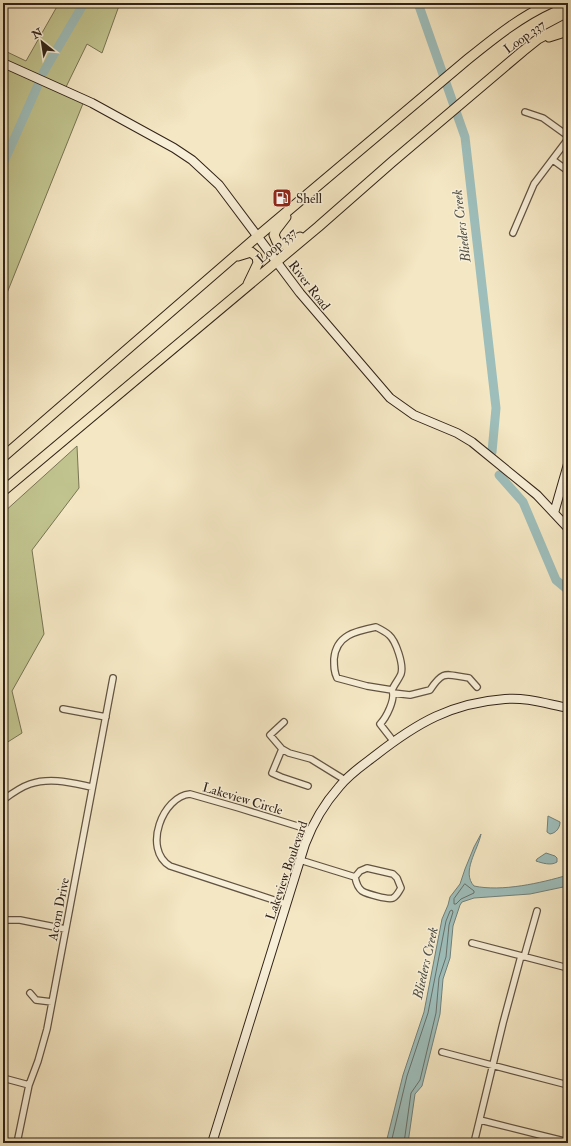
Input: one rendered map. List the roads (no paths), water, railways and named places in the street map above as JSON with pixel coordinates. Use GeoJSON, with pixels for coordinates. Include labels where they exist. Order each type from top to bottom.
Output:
{"type":"FeatureCollection","features":[{"type":"Feature","properties":{"kind":"main road"},"geometry":{"type":"LineString","coordinates":[[468,59],[500,28],[537,3]]}},
{"type":"Feature","properties":{"kind":"main road","name":"Loop 337"},"geometry":{"type":"LineString","coordinates":[[3,456],[231,259],[468,59],[496,36],[519,20],[551,3]]}},
{"type":"Feature","properties":{"kind":"main road","name":"Loop 337"},"geometry":{"type":"LineString","coordinates":[[3,491],[126,387],[246,289],[523,51],[538,40],[568,23]]}},
{"type":"Feature","properties":{"kind":"main road"},"geometry":{"type":"LineString","coordinates":[[538,40],[568,31]]}},
{"type":"Feature","properties":{"kind":"main road"},"geometry":{"type":"LineString","coordinates":[[297,204],[276,230],[274,235],[277,242],[285,245],[322,224]]}},
{"type":"Feature","properties":{"kind":"main road"},"geometry":{"type":"LineString","coordinates":[[231,259],[247,252],[251,252],[257,257],[258,263],[246,289]]}},
{"type":"Feature","properties":{"kind":"street","name":"River Road"},"geometry":{"type":"LineString","coordinates":[[3,62],[92,103],[184,154],[201,168],[218,186],[258,236],[305,299],[390,398],[414,415],[457,433],[472,442],[537,495],[568,528]]}},
{"type":"Feature","properties":{"kind":"street"},"geometry":{"type":"LineString","coordinates":[[525,112],[543,118],[568,136]]}},
{"type":"Feature","properties":{"kind":"street"},"geometry":{"type":"LineString","coordinates":[[512,233],[534,184],[568,139]]}},
{"type":"Feature","properties":{"kind":"street"},"geometry":{"type":"LineString","coordinates":[[553,160],[568,171]]}},
{"type":"Feature","properties":{"kind":"street"},"geometry":{"type":"LineString","coordinates":[[554,513],[568,464]]}},
{"type":"Feature","properties":{"kind":"street"},"geometry":{"type":"LineString","coordinates":[[394,742],[380,724],[388,713],[392,692],[395,682],[401,674],[399,653],[390,636],[376,627],[357,631],[342,639],[336,649],[335,656],[334,672],[337,678],[392,692],[410,695],[430,690],[438,678],[445,674],[469,678],[476,687]]}},
{"type":"Feature","properties":{"kind":"street","name":"Acorn Drive"},"geometry":{"type":"LineString","coordinates":[[17,1143],[29,1085],[38,1060],[52,1002],[113,678]]}},
{"type":"Feature","properties":{"kind":"street","name":"Lakeview Boulevard"},"geometry":{"type":"LineString","coordinates":[[212,1143],[310,830],[325,804],[345,780],[394,742],[438,714],[478,702],[506,698],[537,701],[568,708]]}},
{"type":"Feature","properties":{"kind":"street"},"geometry":{"type":"LineString","coordinates":[[62,709],[106,717]]}},
{"type":"Feature","properties":{"kind":"street"},"geometry":{"type":"LineString","coordinates":[[284,722],[270,735],[282,749],[311,759],[345,780]]}},
{"type":"Feature","properties":{"kind":"street"},"geometry":{"type":"LineString","coordinates":[[282,749],[272,773],[308,786]]}},
{"type":"Feature","properties":{"kind":"street"},"geometry":{"type":"LineString","coordinates":[[3,800],[29,784],[44,780],[92,787]]}},
{"type":"Feature","properties":{"kind":"street","name":"Lakeview Circle"},"geometry":{"type":"LineString","coordinates":[[286,904],[166,864],[160,857],[156,847],[158,830],[169,807],[176,800],[190,794],[310,830]]}},
{"type":"Feature","properties":{"kind":"street"},"geometry":{"type":"LineString","coordinates":[[300,860],[355,877]]}},
{"type":"Feature","properties":{"kind":"street"},"geometry":{"type":"LineString","coordinates":[[367,868],[393,874],[397,878],[401,888],[394,898],[389,899],[362,891],[356,882],[355,877],[360,871],[367,868]]}},
{"type":"Feature","properties":{"kind":"street"},"geometry":{"type":"LineString","coordinates":[[474,1143],[494,1066],[503,1023],[536,911]]}},
{"type":"Feature","properties":{"kind":"street"},"geometry":{"type":"LineString","coordinates":[[3,920],[20,920],[65,929]]}},
{"type":"Feature","properties":{"kind":"street"},"geometry":{"type":"LineString","coordinates":[[472,943],[568,968]]}},
{"type":"Feature","properties":{"kind":"street"},"geometry":{"type":"LineString","coordinates":[[30,993],[36,1000],[52,1002]]}},
{"type":"Feature","properties":{"kind":"street"},"geometry":{"type":"LineString","coordinates":[[442,1052],[568,1085]]}},
{"type":"Feature","properties":{"kind":"street"},"geometry":{"type":"LineString","coordinates":[[3,1078],[29,1085]]}},
{"type":"Feature","properties":{"kind":"street"},"geometry":{"type":"LineString","coordinates":[[480,1120],[568,1142]]}},
{"type":"Feature","properties":{"kind":"water"},"geometry":{"type":"Polygon","coordinates":[[[548,816],[560,822],[557,830],[550,834],[547,832],[548,816]]]}},
{"type":"Feature","properties":{"kind":"water"},"geometry":{"type":"Polygon","coordinates":[[[481,834],[469,874],[470,880],[474,886],[497,888],[521,886],[568,875],[568,886],[530,894],[474,898],[462,902],[453,926],[450,958],[443,979],[440,1014],[422,1086],[415,1094],[408,1143],[386,1143],[403,1075],[424,1012],[442,919],[450,897],[460,884],[474,847],[481,834]]]}},
{"type":"Feature","properties":{"kind":"water"},"geometry":{"type":"Polygon","coordinates":[[[546,853],[555,856],[557,858],[557,862],[549,864],[536,861],[546,853]]]}},
{"type":"Feature","properties":{"kind":"waterway","name":"Blieders Creek"},"geometry":{"type":"LineString","coordinates":[[43,73],[84,3]]}},
{"type":"Feature","properties":{"kind":"waterway","name":"Blieders Creek"},"geometry":{"type":"LineString","coordinates":[[418,3],[465,137],[496,408],[492,452]]}},
{"type":"Feature","properties":{"kind":"waterway","name":"Blieders Creek"},"geometry":{"type":"LineString","coordinates":[[3,164],[38,85]]}},
{"type":"Feature","properties":{"kind":"waterway","name":"Blieders Creek"},"geometry":{"type":"LineString","coordinates":[[499,475],[523,502],[556,580],[568,590]]}},
{"type":"Feature","properties":{"kind":"place","name":"Shell"},"geometry":{"type":"Point","coordinates":[282,198]}}]}
